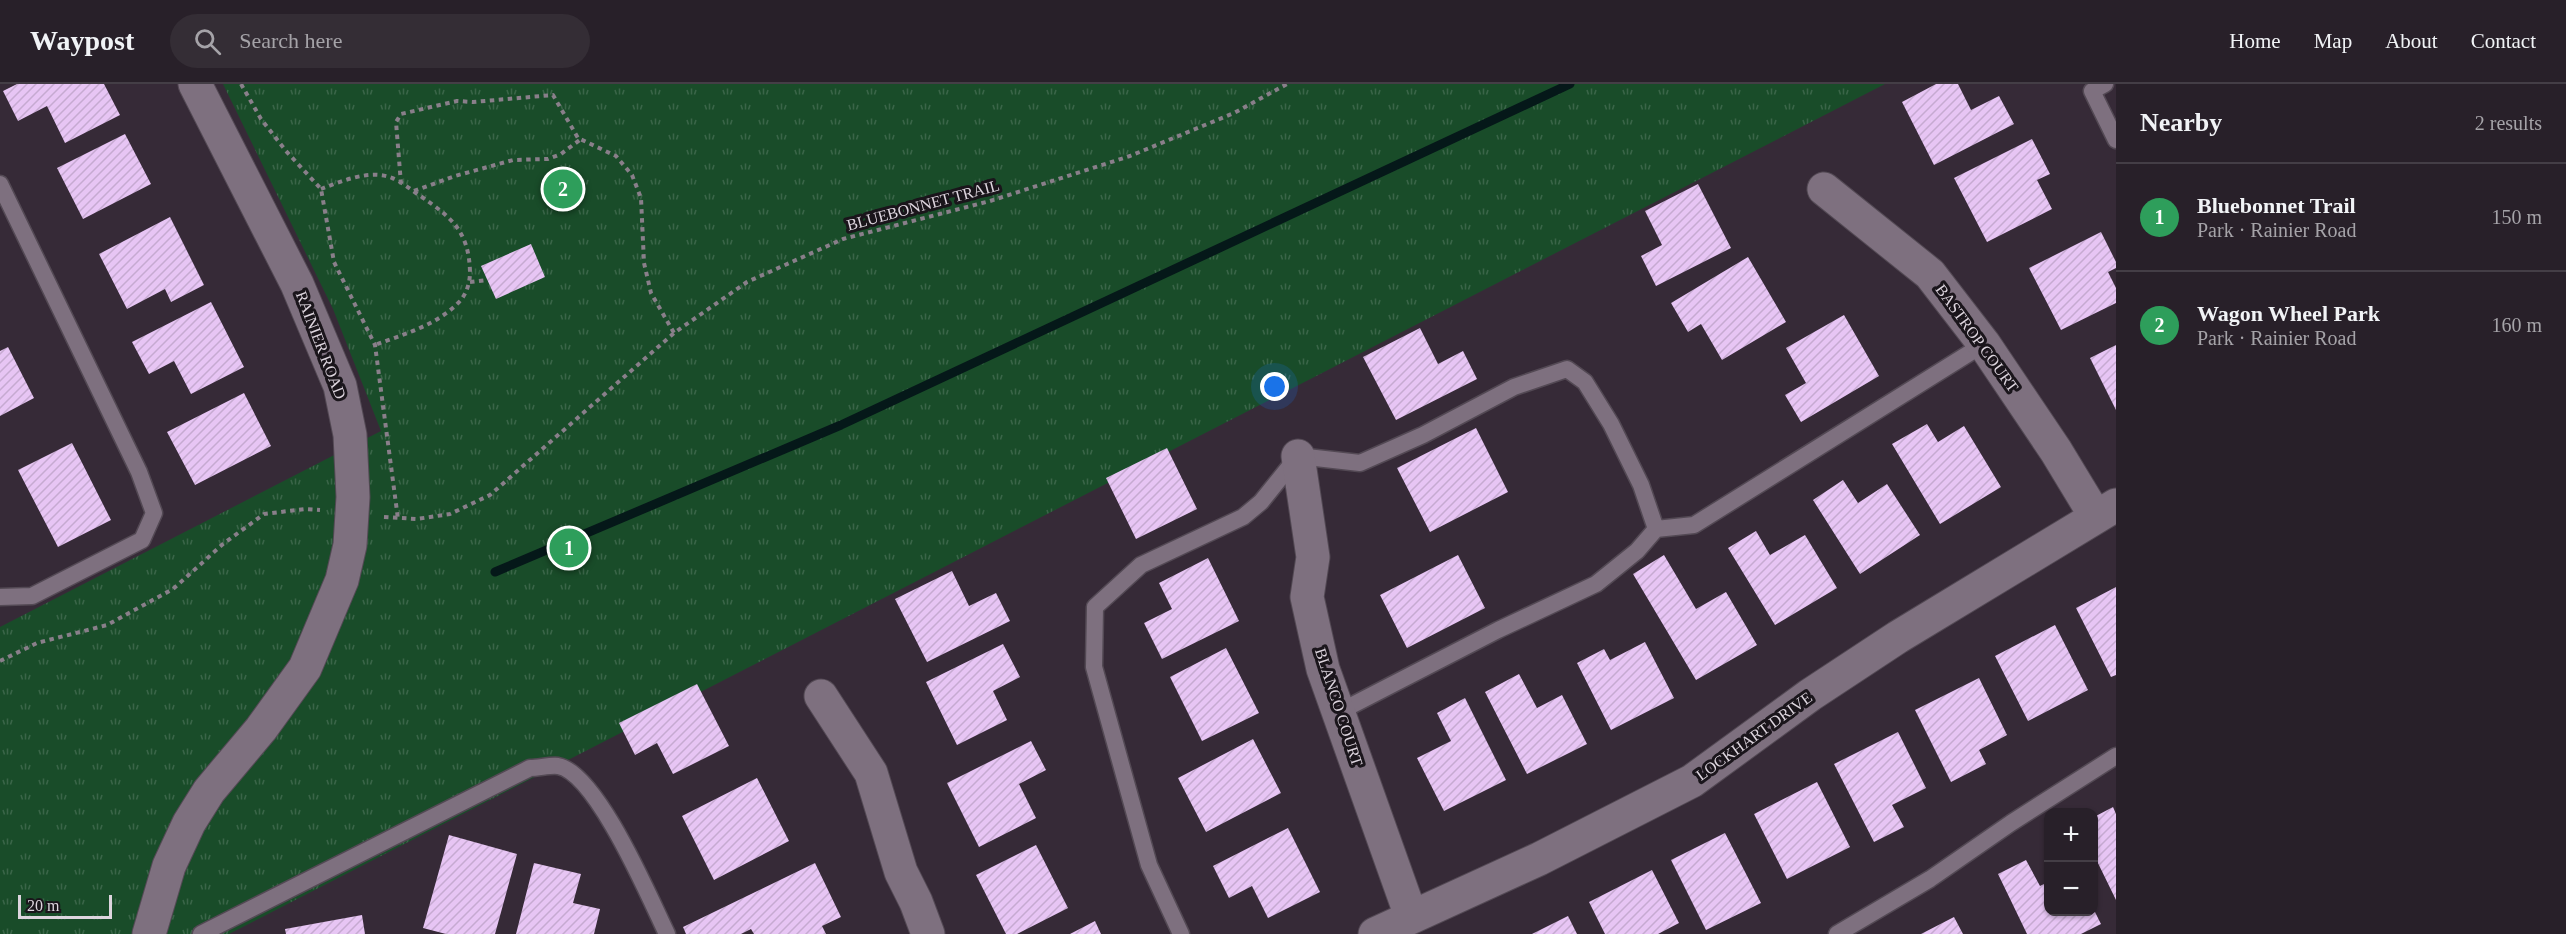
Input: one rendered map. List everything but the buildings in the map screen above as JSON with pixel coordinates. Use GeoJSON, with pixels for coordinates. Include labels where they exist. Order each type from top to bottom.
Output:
{"type":"FeatureCollection","features":[{"type":"Feature","properties":{"kind":"street","name":"RAINIER ROAD"},"geometry":{"type":"LineString","coordinates":[[149,934],[169,866],[189,823],[209,790],[261,729],[305,668],[342,580],[350,545],[353,497],[350,435],[340,386],[297,284],[195,84]]}},
{"type":"Feature","properties":{"kind":"street","name":"BASTROP COURT"},"geometry":{"type":"LineString","coordinates":[[1824,189],[1930,274],[1984,344],[2056,451],[2106,511]]}},
{"type":"Feature","properties":{"kind":"street","name":"BLANCO COURT"},"geometry":{"type":"LineString","coordinates":[[1298,456],[1313,557],[1307,597],[1323,669],[1411,916]]}},
{"type":"Feature","properties":{"kind":"street","name":"LOCKHART DRIVE"},"geometry":{"type":"LineString","coordinates":[[1375,934],[1539,859],[1692,781],[1810,695],[1898,637],[2106,511]]}},
{"type":"Feature","properties":{"kind":"street"},"geometry":{"type":"LineString","coordinates":[[821,696],[871,773],[901,872],[916,902],[927,934]]}},
{"type":"Feature","properties":{"kind":"lane"},"geometry":{"type":"LineString","coordinates":[[2105,84],[2092,91],[2116,140]]}},
{"type":"Feature","properties":{"kind":"lane"},"geometry":{"type":"LineString","coordinates":[[0,184],[140,472],[154,513],[142,540],[32,596],[0,597]]}},
{"type":"Feature","properties":{"kind":"lane"},"geometry":{"type":"LineString","coordinates":[[1339,712],[1498,630],[1596,584],[1637,551],[1656,530],[1694,525],[1984,344]]}},
{"type":"Feature","properties":{"kind":"lane"},"geometry":{"type":"LineString","coordinates":[[1181,934],[1149,865],[1094,667],[1095,608],[1120,582],[1141,566],[1243,517],[1261,502],[1298,456],[1360,463],[1423,435],[1514,387],[1567,369],[1585,382],[1611,424],[1641,485],[1656,530]]}},
{"type":"Feature","properties":{"kind":"lane"},"geometry":{"type":"LineString","coordinates":[[1837,934],[1930,879],[2011,823],[2116,756]]}},
{"type":"Feature","properties":{"kind":"lane"},"geometry":{"type":"LineString","coordinates":[[201,934],[530,768],[559,766],[578,778],[613,823],[667,934]]}},
{"type":"Feature","properties":{"kind":"path"},"geometry":{"type":"LineString","coordinates":[[240,84],[261,119],[286,151],[321,189],[334,262],[375,345],[398,519]]}},
{"type":"Feature","properties":{"kind":"path","name":"BLUEBONNET TRAIL"},"geometry":{"type":"LineString","coordinates":[[382,517],[398,519],[450,514],[490,495],[674,333],[747,282],[843,239],[990,201],[1130,156],[1234,113],[1287,84]]}},
{"type":"Feature","properties":{"kind":"path"},"geometry":{"type":"LineString","coordinates":[[401,184],[396,122],[401,114],[457,101],[473,102],[553,95],[581,139],[616,156],[633,175],[641,198],[644,263],[651,293],[674,333]]}},
{"type":"Feature","properties":{"kind":"path"},"geometry":{"type":"LineString","coordinates":[[414,191],[455,176],[513,160],[548,159],[561,154],[581,139]]}},
{"type":"Feature","properties":{"kind":"path"},"geometry":{"type":"LineString","coordinates":[[321,189],[349,178],[368,176],[392,178],[445,213],[457,226],[467,244],[470,282],[461,300],[428,325],[375,345]]}},
{"type":"Feature","properties":{"kind":"path"},"geometry":{"type":"LineString","coordinates":[[470,282],[487,280]]}},
{"type":"Feature","properties":{"kind":"path"},"geometry":{"type":"LineString","coordinates":[[0,661],[37,643],[107,625],[164,594],[223,544],[264,514],[304,509],[323,511]]}},
{"type":"Feature","properties":{"kind":"green space"},"geometry":{"type":"Polygon","coordinates":[[[223,84],[1885,84],[229,934],[0,934],[0,627],[381,431],[333,309],[223,84]]]}},
{"type":"Feature","properties":{"kind":"waterway"},"geometry":{"type":"LineString","coordinates":[[495,572],[841,425],[1570,84]]}},
{"type":"Feature","properties":{"kind":"place","name":"Wagon Wheel Park"},"geometry":{"type":"Point","coordinates":[563,189]}},
{"type":"Feature","properties":{"kind":"place","name":"Bluebonnet Trail"},"geometry":{"type":"Point","coordinates":[569,548]}}]}
